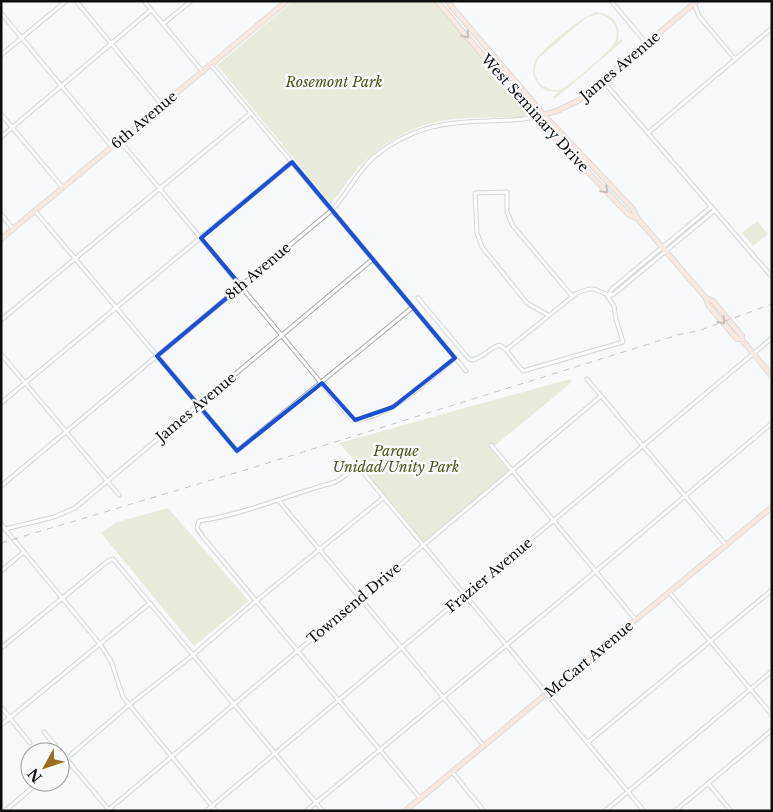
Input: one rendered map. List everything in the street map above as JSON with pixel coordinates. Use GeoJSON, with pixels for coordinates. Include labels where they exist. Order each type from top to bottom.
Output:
{"type":"FeatureCollection","features":[{"type":"Feature","properties":{"kind":"main road","name":"6th Avenue"},"geometry":{"type":"LineString","coordinates":[[1,239],[287,1]]}},
{"type":"Feature","properties":{"kind":"main road","name":"West Seminary Drive"},"geometry":{"type":"LineString","coordinates":[[437,1],[536,117],[628,214],[638,219]]}},
{"type":"Feature","properties":{"kind":"main road","name":"West Seminary Drive"},"geometry":{"type":"LineString","coordinates":[[447,1],[544,115],[633,209],[638,219],[706,298],[713,301],[772,376]]}},
{"type":"Feature","properties":{"kind":"main road","name":"James Avenue"},"geometry":{"type":"LineString","coordinates":[[536,117],[568,107],[579,100],[695,2]]}},
{"type":"Feature","properties":{"kind":"main road"},"geometry":{"type":"LineString","coordinates":[[494,69],[500,64]]}},
{"type":"Feature","properties":{"kind":"main road","name":"McCart Avenue"},"geometry":{"type":"LineString","coordinates":[[405,811],[772,507]]}},
{"type":"Feature","properties":{"kind":"street"},"geometry":{"type":"LineString","coordinates":[[1,54],[66,1]]}},
{"type":"Feature","properties":{"kind":"street"},"geometry":{"type":"LineString","coordinates":[[76,1],[162,105]]}},
{"type":"Feature","properties":{"kind":"street"},"geometry":{"type":"LineString","coordinates":[[144,1],[203,72]]}},
{"type":"Feature","properties":{"kind":"street"},"geometry":{"type":"LineString","coordinates":[[163,24],[191,1]]}},
{"type":"Feature","properties":{"kind":"street"},"geometry":{"type":"LineString","coordinates":[[611,1],[647,44]]}},
{"type":"Feature","properties":{"kind":"street"},"geometry":{"type":"LineString","coordinates":[[695,2],[699,16],[735,60]]}},
{"type":"Feature","properties":{"kind":"street"},"geometry":{"type":"LineString","coordinates":[[1,138],[151,10]]}},
{"type":"Feature","properties":{"kind":"street"},"geometry":{"type":"LineString","coordinates":[[1,12],[112,147]]}},
{"type":"Feature","properties":{"kind":"street"},"geometry":{"type":"LineString","coordinates":[[648,133],[772,28]]}},
{"type":"Feature","properties":{"kind":"street"},"geometry":{"type":"LineString","coordinates":[[211,64],[466,372]]}},
{"type":"Feature","properties":{"kind":"street"},"geometry":{"type":"LineString","coordinates":[[603,81],[772,277]]}},
{"type":"Feature","properties":{"kind":"street"},"geometry":{"type":"LineString","coordinates":[[1,320],[251,113]]}},
{"type":"Feature","properties":{"kind":"street"},"geometry":{"type":"LineString","coordinates":[[1,114],[63,188]]}},
{"type":"Feature","properties":{"kind":"street","name":"8th Avenue"},"geometry":{"type":"LineString","coordinates":[[1,486],[332,210],[340,202],[355,177],[374,157],[394,142],[414,131],[448,123],[514,121],[536,117]]}},
{"type":"Feature","properties":{"kind":"street"},"geometry":{"type":"LineString","coordinates":[[120,140],[352,420],[365,418],[392,407],[455,358]]}},
{"type":"Feature","properties":{"kind":"street"},"geometry":{"type":"LineString","coordinates":[[1,403],[292,162]]}},
{"type":"Feature","properties":{"kind":"street"},"geometry":{"type":"LineString","coordinates":[[548,315],[527,303],[482,247],[477,233],[475,193],[507,192],[507,212],[513,226],[572,296]]}},
{"type":"Feature","properties":{"kind":"street"},"geometry":{"type":"LineString","coordinates":[[607,296],[612,289],[711,207]]}},
{"type":"Feature","properties":{"kind":"street"},"geometry":{"type":"LineString","coordinates":[[35,211],[238,451],[412,307]]}},
{"type":"Feature","properties":{"kind":"street"},"geometry":{"type":"LineString","coordinates":[[607,296],[614,294],[714,211]]}},
{"type":"Feature","properties":{"kind":"street"},"geometry":{"type":"LineString","coordinates":[[1,214],[13,229]]}},
{"type":"Feature","properties":{"kind":"street","name":"James Avenue"},"geometry":{"type":"LineString","coordinates":[[6,529],[66,513],[75,508],[373,259]]}},
{"type":"Feature","properties":{"kind":"street"},"geometry":{"type":"LineString","coordinates":[[642,264],[646,268]]}},
{"type":"Feature","properties":{"kind":"street"},"geometry":{"type":"LineString","coordinates":[[418,298],[469,359],[479,358],[496,346],[502,346],[523,372],[623,342],[614,306],[607,296],[600,291],[589,289],[572,296],[506,350]]}},
{"type":"Feature","properties":{"kind":"street","name":"Frazier Avenue"},"geometry":{"type":"LineString","coordinates":[[206,811],[772,338]]}},
{"type":"Feature","properties":{"kind":"street"},"geometry":{"type":"LineString","coordinates":[[1,354],[119,495]]}},
{"type":"Feature","properties":{"kind":"street"},"geometry":{"type":"LineString","coordinates":[[587,379],[726,545]]}},
{"type":"Feature","properties":{"kind":"street","name":"Townsend Drive"},"geometry":{"type":"LineString","coordinates":[[108,810],[601,396]]}},
{"type":"Feature","properties":{"kind":"street"},"geometry":{"type":"LineString","coordinates":[[306,811],[596,572],[684,495],[772,423]]}},
{"type":"Feature","properties":{"kind":"street"},"geometry":{"type":"LineString","coordinates":[[491,445],[636,620]]}},
{"type":"Feature","properties":{"kind":"street"},"geometry":{"type":"LineString","coordinates":[[420,798],[203,537],[197,528],[199,521],[226,516],[336,483],[351,471],[357,469],[366,475],[383,498],[644,811]]}},
{"type":"Feature","properties":{"kind":"street"},"geometry":{"type":"LineString","coordinates":[[70,756],[193,655],[256,600],[383,498]]}},
{"type":"Feature","properties":{"kind":"street"},"geometry":{"type":"LineString","coordinates":[[278,500],[484,746]]}},
{"type":"Feature","properties":{"kind":"street"},"geometry":{"type":"LineString","coordinates":[[1,524],[100,644],[111,661],[119,688],[129,706],[216,811]]}},
{"type":"Feature","properties":{"kind":"street"},"geometry":{"type":"LineString","coordinates":[[1,571],[24,552]]}},
{"type":"Feature","properties":{"kind":"street"},"geometry":{"type":"LineString","coordinates":[[1,648],[110,559],[116,562],[323,811]]}},
{"type":"Feature","properties":{"kind":"street"},"geometry":{"type":"LineString","coordinates":[[586,743],[772,590]]}},
{"type":"Feature","properties":{"kind":"street"},"geometry":{"type":"LineString","coordinates":[[669,592],[772,715]]}},
{"type":"Feature","properties":{"kind":"street"},"geometry":{"type":"LineString","coordinates":[[1,725],[150,603]]}},
{"type":"Feature","properties":{"kind":"street"},"geometry":{"type":"LineString","coordinates":[[605,811],[772,671]]}},
{"type":"Feature","properties":{"kind":"street"},"geometry":{"type":"LineString","coordinates":[[1,707],[29,742]]}},
{"type":"Feature","properties":{"kind":"street"},"geometry":{"type":"LineString","coordinates":[[675,811],[772,730]]}},
{"type":"Feature","properties":{"kind":"street"},"geometry":{"type":"LineString","coordinates":[[44,732],[52,742]]}},
{"type":"Feature","properties":{"kind":"street"},"geometry":{"type":"LineString","coordinates":[[70,764],[108,810]]}},
{"type":"Feature","properties":{"kind":"street"},"geometry":{"type":"LineString","coordinates":[[453,772],[484,811]]}},
{"type":"Feature","properties":{"kind":"street"},"geometry":{"type":"LineString","coordinates":[[708,783],[731,811]]}},
{"type":"Feature","properties":{"kind":"street"},"geometry":{"type":"LineString","coordinates":[[5,811],[27,792]]}},
{"type":"Feature","properties":{"kind":"highlighted area"},"geometry":{"type":"Polygon","coordinates":[[[292,162],[455,358],[393,407],[355,420],[322,383],[237,451],[157,356],[241,286],[201,238],[292,162]]]}},
{"type":"Feature","properties":{"kind":"green space","name":"Rosemont Park"},"geometry":{"type":"Polygon","coordinates":[[[293,1],[434,1],[527,111],[527,114],[523,117],[475,118],[434,122],[399,136],[378,150],[355,171],[331,204],[217,65],[293,1]]]}},
{"type":"Feature","properties":{"kind":"green space"},"geometry":{"type":"Polygon","coordinates":[[[602,13],[615,21],[619,31],[618,42],[621,39],[623,41],[555,99],[553,97],[559,92],[545,90],[535,79],[533,70],[535,61],[553,42],[590,14],[602,13]],[[599,14],[587,17],[540,57],[535,71],[537,79],[542,85],[554,90],[565,87],[612,47],[615,42],[616,31],[613,23],[605,16],[599,14]]]}},
{"type":"Feature","properties":{"kind":"green space"},"geometry":{"type":"Polygon","coordinates":[[[757,221],[768,234],[753,246],[742,233],[757,221]]]}},
{"type":"Feature","properties":{"kind":"green space","name":"Parque Unidad/Unity Park"},"geometry":{"type":"Polygon","coordinates":[[[570,379],[572,382],[491,449],[509,471],[424,542],[339,443],[570,379]]]}},
{"type":"Feature","properties":{"kind":"green space"},"geometry":{"type":"Polygon","coordinates":[[[168,508],[249,601],[194,646],[101,533],[117,522],[168,508]]]}},
{"type":"Feature","properties":{"kind":"railway"},"geometry":{"type":"LineString","coordinates":[[1,543],[255,467],[681,334],[698,331],[772,304]]}}]}
